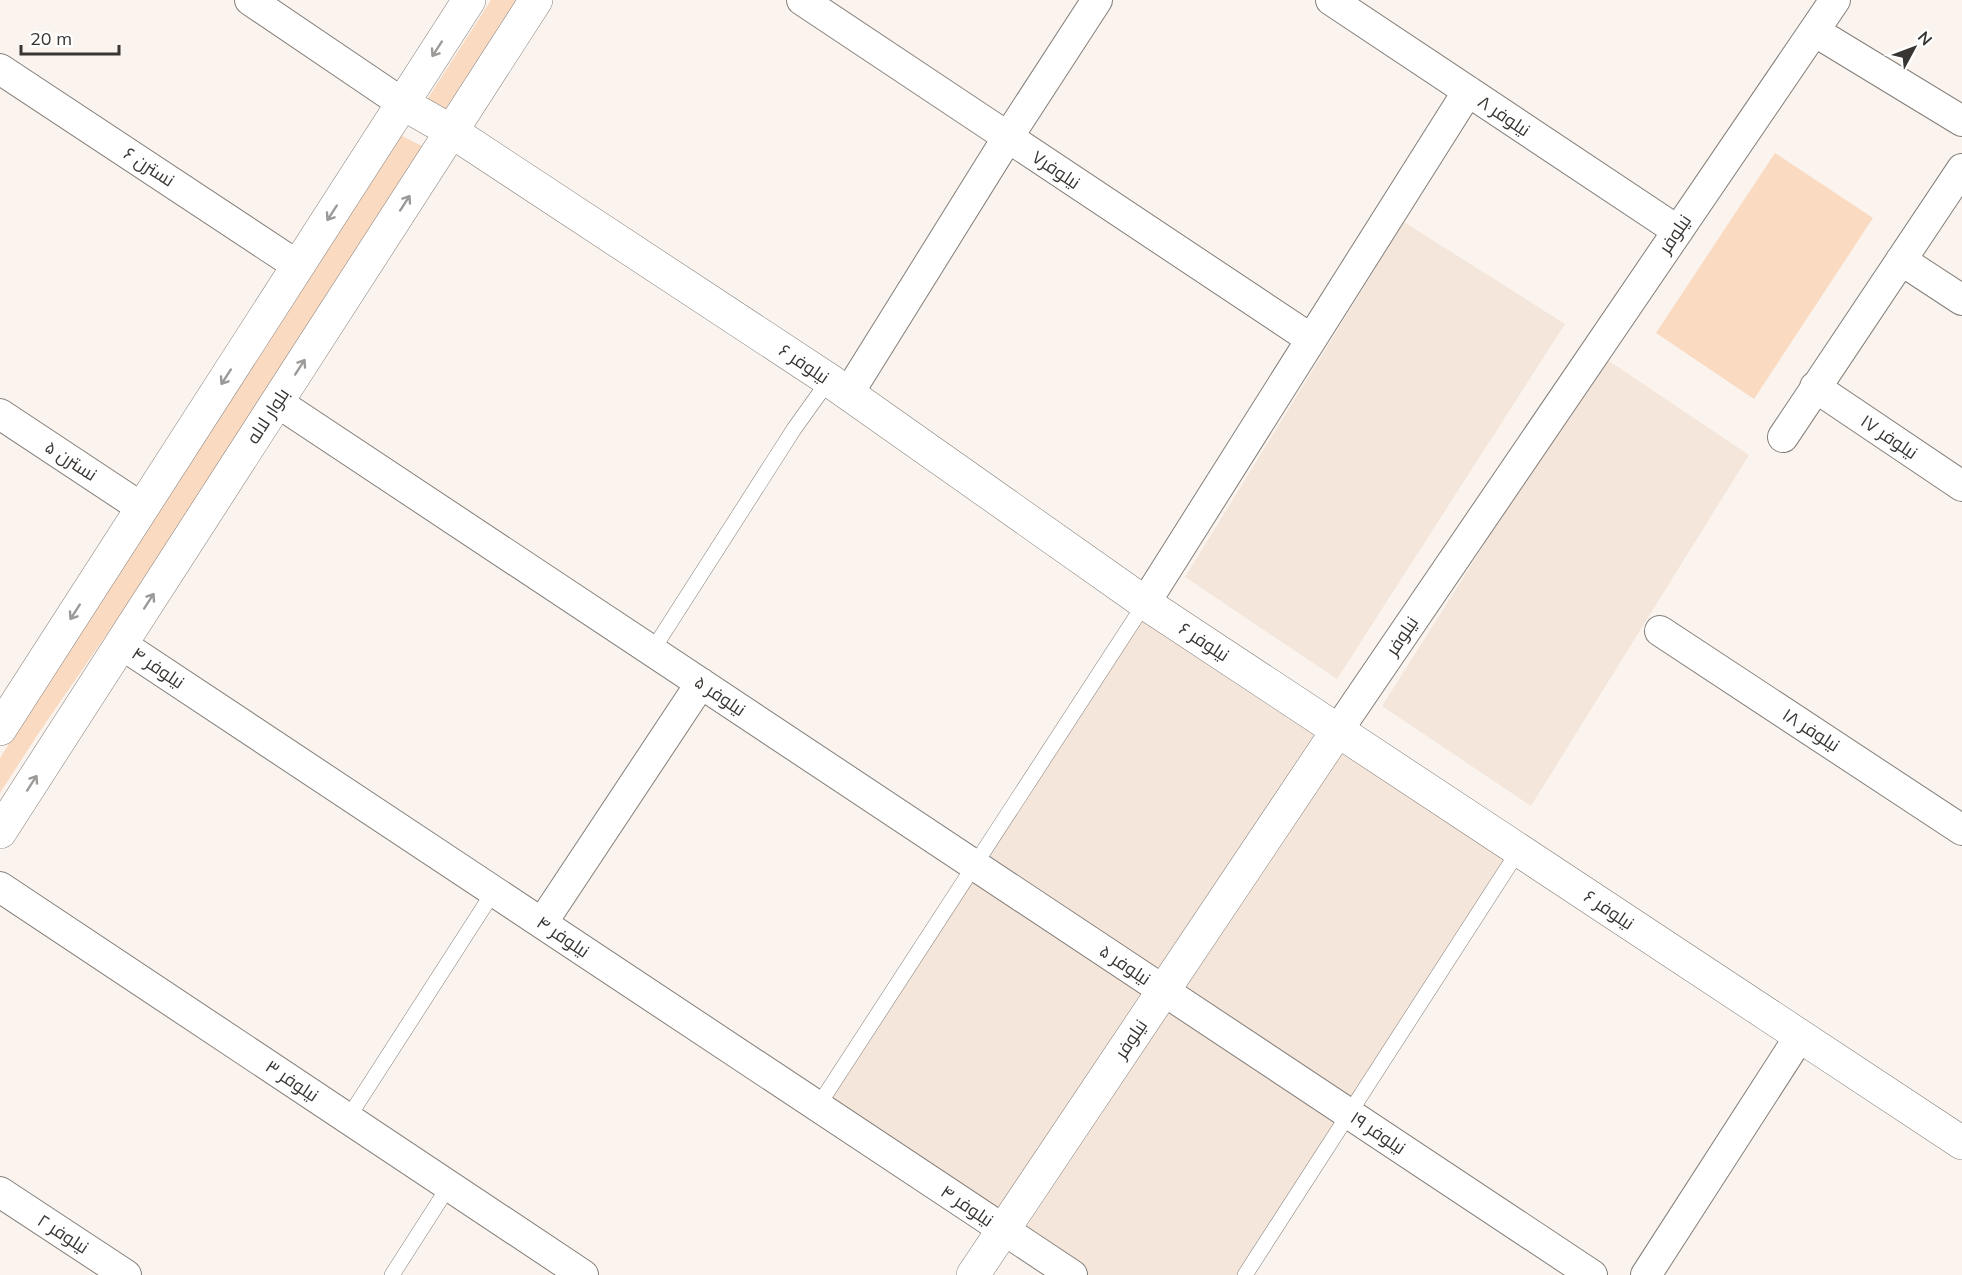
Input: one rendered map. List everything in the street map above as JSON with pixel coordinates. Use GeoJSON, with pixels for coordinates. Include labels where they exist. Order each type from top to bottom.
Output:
{"type":"FeatureCollection","features":[{"type":"Feature","properties":{"kind":"street"},"geometry":{"type":"LineString","coordinates":[[249,0],[402,103]]}},
{"type":"Feature","properties":{"kind":"street"},"geometry":{"type":"LineString","coordinates":[[0,729],[469,0]]}},
{"type":"Feature","properties":{"kind":"street","name":"بلوار لاله"},"geometry":{"type":"LineString","coordinates":[[0,832],[536,0]]}},
{"type":"Feature","properties":{"kind":"street","name":"نیلوفر۷"},"geometry":{"type":"LineString","coordinates":[[802,0],[1311,339]]}},
{"type":"Feature","properties":{"kind":"street"},"geometry":{"type":"LineString","coordinates":[[838,387],[1008,137],[1097,0]]}},
{"type":"Feature","properties":{"kind":"street","name":"نیلوفر ۸"},"geometry":{"type":"LineString","coordinates":[[1331,0],[1678,231]]}},
{"type":"Feature","properties":{"kind":"street","name":"نیلوفر"},"geometry":{"type":"LineString","coordinates":[[973,1275],[1338,730],[1835,0]]}},
{"type":"Feature","properties":{"kind":"street"},"geometry":{"type":"LineString","coordinates":[[1814,31],[1962,121]]}},
{"type":"Feature","properties":{"kind":"street","name":"نسترن ۶"},"geometry":{"type":"LineString","coordinates":[[0,69],[298,266]]}},
{"type":"Feature","properties":{"kind":"street"},"geometry":{"type":"LineString","coordinates":[[1145,603],[1468,91]]}},
{"type":"Feature","properties":{"kind":"street","name":"نیلوفر ۶"},"geometry":{"type":"LineString","coordinates":[[402,103],[451,131],[838,387],[1145,603],[1962,1143]]}},
{"type":"Feature","properties":{"kind":"street"},"geometry":{"type":"LineString","coordinates":[[1783,437],[1962,169]]}},
{"type":"Feature","properties":{"kind":"street"},"geometry":{"type":"LineString","coordinates":[[1901,260],[1962,300]]}},
{"type":"Feature","properties":{"kind":"street","name":"نیلوفر ۱۷"},"geometry":{"type":"LineString","coordinates":[[1815,387],[1962,486]]}},
{"type":"Feature","properties":{"kind":"street","name":"نیلوفر ۵"},"geometry":{"type":"LineString","coordinates":[[277,402],[1164,990]]}},
{"type":"Feature","properties":{"kind":"street","name":"نسترن ۵"},"geometry":{"type":"LineString","coordinates":[[0,414],[142,508]]}},
{"type":"Feature","properties":{"kind":"street","name":"نیلوفر ۱۸"},"geometry":{"type":"LineString","coordinates":[[1660,631],[1962,830]]}},
{"type":"Feature","properties":{"kind":"street","name":"نیلوفر ۴"},"geometry":{"type":"LineString","coordinates":[[122,644],[1072,1275]]}},
{"type":"Feature","properties":{"kind":"street"},"geometry":{"type":"LineString","coordinates":[[542,922],[701,684]]}},
{"type":"Feature","properties":{"kind":"street","name":"نیلوفر ۳"},"geometry":{"type":"LineString","coordinates":[[0,887],[583,1275]]}},
{"type":"Feature","properties":{"kind":"street","name":"نیلوفر ۱۹"},"geometry":{"type":"LineString","coordinates":[[1164,990],[1590,1275]]}},
{"type":"Feature","properties":{"kind":"street"},"geometry":{"type":"LineString","coordinates":[[1646,1275],[1800,1036]]}},
{"type":"Feature","properties":{"kind":"street","name":"نیلوفر ۲"},"geometry":{"type":"LineString","coordinates":[[0,1192],[126,1275]]}},
{"type":"Feature","properties":{"kind":"lane"},"geometry":{"type":"LineString","coordinates":[[652,651],[794,429],[838,387]]}},
{"type":"Feature","properties":{"kind":"lane"},"geometry":{"type":"LineString","coordinates":[[818,1106],[1145,603]]}},
{"type":"Feature","properties":{"kind":"lane"},"geometry":{"type":"LineString","coordinates":[[1245,1275],[1519,850]]}},
{"type":"Feature","properties":{"kind":"lane"},"geometry":{"type":"LineString","coordinates":[[348,1118],[494,891]]}},
{"type":"Feature","properties":{"kind":"lane"},"geometry":{"type":"LineString","coordinates":[[392,1275],[449,1186]]}},
{"type":"Feature","properties":{"kind":"shaded area"},"geometry":{"type":"Polygon","coordinates":[[[491,0],[516,0],[441,116],[421,109],[491,0]]]}},
{"type":"Feature","properties":{"kind":"shaded area"},"geometry":{"type":"Polygon","coordinates":[[[398,134],[424,147],[182,525],[0,793],[0,758],[398,134]]]}},
{"type":"Feature","properties":{"kind":"shaded area"},"geometry":{"type":"Polygon","coordinates":[[[1775,153],[1873,218],[1754,399],[1656,333],[1775,153]]]}},
{"type":"Feature","properties":{"kind":"shaded area"},"geometry":{"type":"Polygon","coordinates":[[[1404,222],[1565,324],[1337,679],[1185,577],[1404,222]]]}},
{"type":"Feature","properties":{"kind":"shaded area"},"geometry":{"type":"Polygon","coordinates":[[[1603,357],[1749,455],[1531,806],[1382,706],[1603,357]]]}},
{"type":"Feature","properties":{"kind":"shaded area"},"geometry":{"type":"Polygon","coordinates":[[[1145,603],[1519,850],[1244,1275],[1072,1275],[818,1106],[1145,603]]]}}]}
